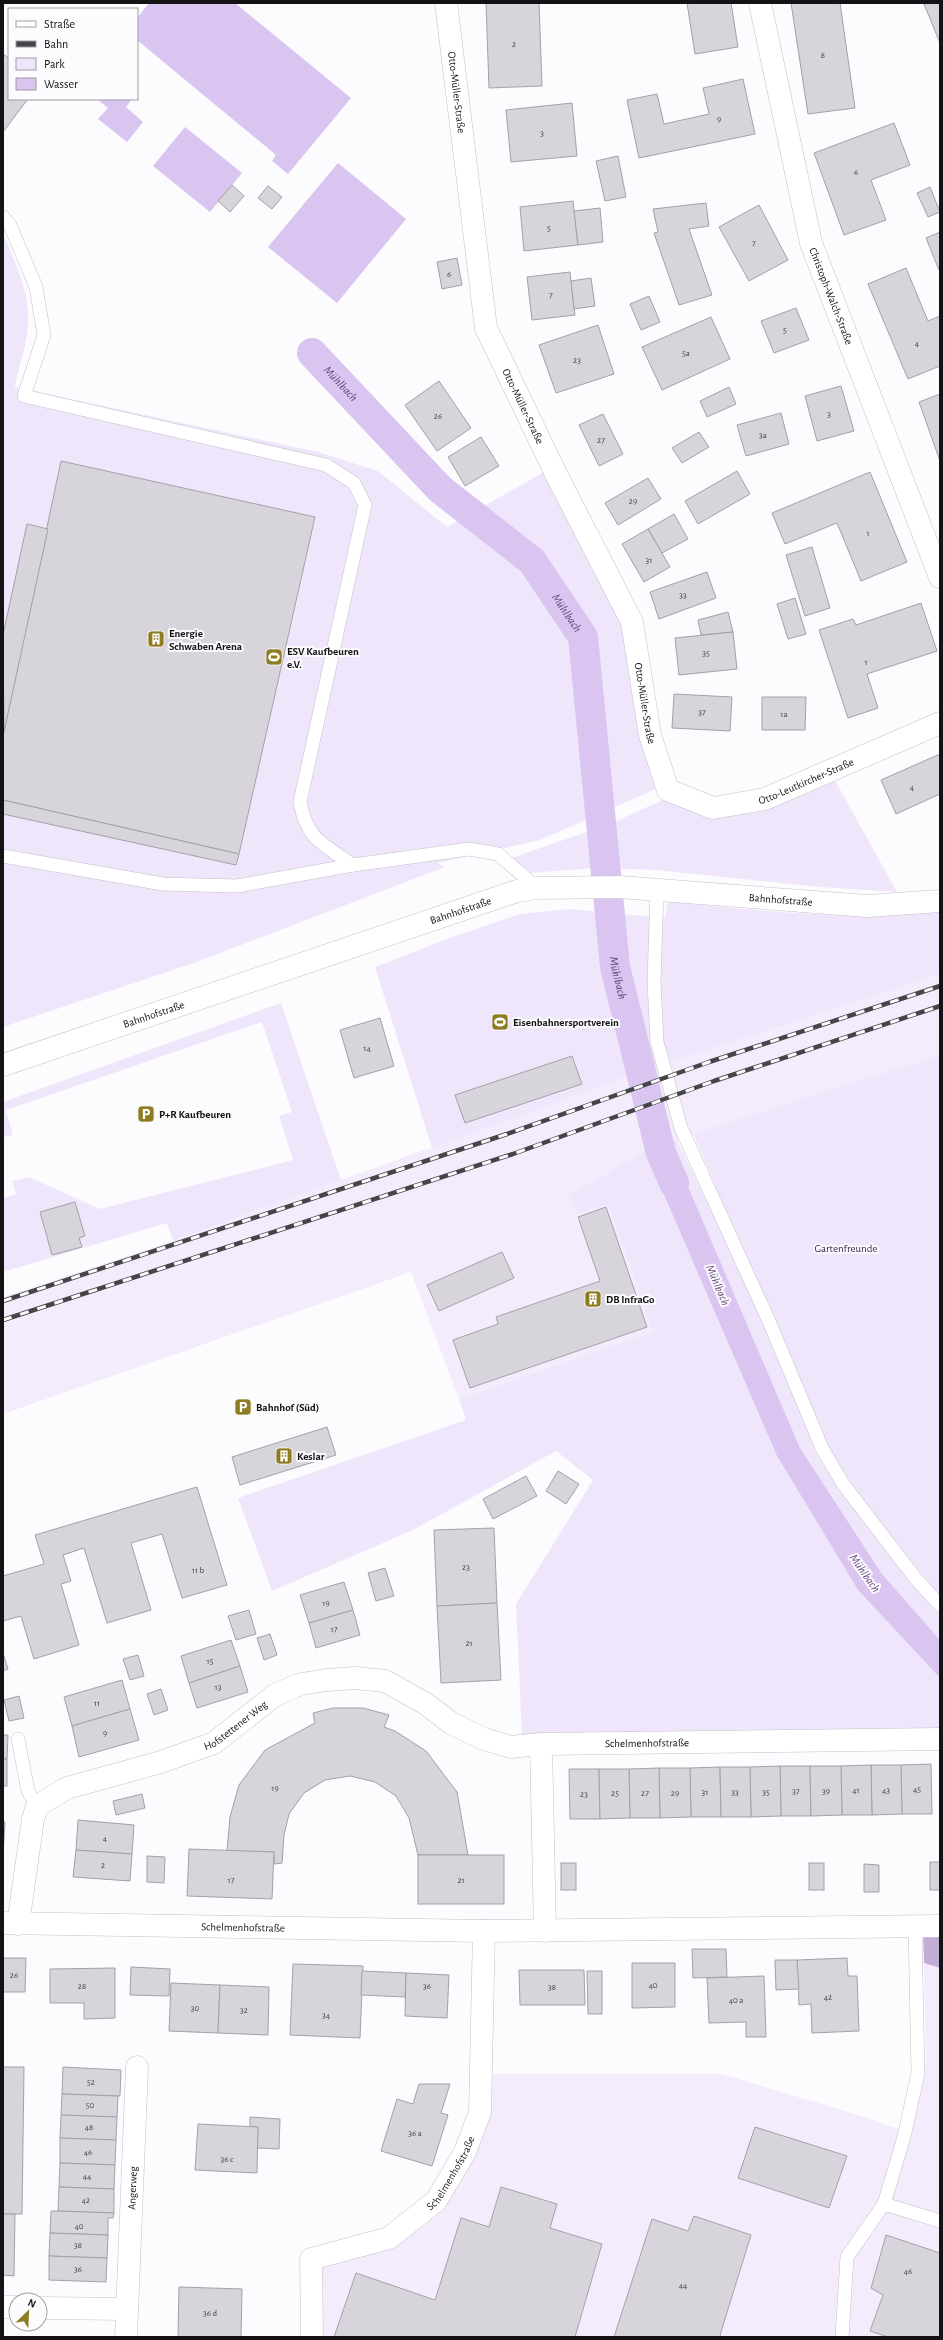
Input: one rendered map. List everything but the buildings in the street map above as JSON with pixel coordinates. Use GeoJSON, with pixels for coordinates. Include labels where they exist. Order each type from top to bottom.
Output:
{"type":"FeatureCollection","features":[{"type":"Feature","properties":{"kind":"street","name":"Otto-Müller-Straße"},"geometry":{"type":"LineString","coordinates":[[446,3],[486,328],[555,472],[632,622],[650,735],[668,790]]}},
{"type":"Feature","properties":{"kind":"street","name":"Christoph-Walch-Straße"},"geometry":{"type":"LineString","coordinates":[[760,3],[811,243],[940,577]]}},
{"type":"Feature","properties":{"kind":"street","name":"Otto-Leutkircher-Straße"},"geometry":{"type":"LineString","coordinates":[[668,790],[713,808],[765,799],[940,723]]}},
{"type":"Feature","properties":{"kind":"street","name":"Bahnhofstraße"},"geometry":{"type":"LineString","coordinates":[[3,1065],[516,891],[577,886],[620,887],[867,906],[940,901]]}},
{"type":"Feature","properties":{"kind":"street","name":"Hofstettener Weg"},"geometry":{"type":"LineString","coordinates":[[37,1806],[67,1788],[161,1762],[214,1743],[275,1696],[301,1684],[327,1680],[355,1678],[385,1681],[426,1704],[451,1723],[484,1739],[511,1747],[541,1744]]}},
{"type":"Feature","properties":{"kind":"street","name":"Schelmenhofstraße"},"geometry":{"type":"LineString","coordinates":[[541,1744],[940,1739]]}},
{"type":"Feature","properties":{"kind":"street"},"geometry":{"type":"LineString","coordinates":[[541,1744],[545,1931]]}},
{"type":"Feature","properties":{"kind":"street"},"geometry":{"type":"LineString","coordinates":[[10,1924],[37,1806]]}},
{"type":"Feature","properties":{"kind":"street","name":"Schelmenhofstraße"},"geometry":{"type":"LineString","coordinates":[[10,1924],[484,1931],[940,1926]]}},
{"type":"Feature","properties":{"kind":"street","name":"Schelmenhofstraße"},"geometry":{"type":"LineString","coordinates":[[312,2337],[311,2259],[389,2238],[436,2201],[465,2152],[480,2112],[484,1931]]}},
{"type":"Feature","properties":{"kind":"street","name":"Angerweg"},"geometry":{"type":"LineString","coordinates":[[126,2337],[137,2067]]}},
{"type":"Feature","properties":{"kind":"street"},"geometry":{"type":"LineString","coordinates":[[48,2308],[127,2310]]}},
{"type":"Feature","properties":{"kind":"lane"},"geometry":{"type":"LineString","coordinates":[[3,217],[10,225],[36,287],[44,334],[24,396],[326,465],[354,483],[365,505],[300,802],[304,822],[311,833],[353,865]]}},
{"type":"Feature","properties":{"kind":"lane"},"geometry":{"type":"LineString","coordinates":[[3,856],[163,884],[237,886],[353,865],[469,849],[498,854],[538,888]]}},
{"type":"Feature","properties":{"kind":"lane"},"geometry":{"type":"LineString","coordinates":[[657,889],[654,982],[657,1042],[681,1128],[765,1312],[822,1448],[843,1484],[916,1579],[940,1605]]}},
{"type":"Feature","properties":{"kind":"lane"},"geometry":{"type":"LineString","coordinates":[[18,1739],[28,1792],[37,1806]]}},
{"type":"Feature","properties":{"kind":"lane"},"geometry":{"type":"LineString","coordinates":[[842,2337],[847,2257],[884,2204],[904,2136],[918,2073],[915,1927]]}},
{"type":"Feature","properties":{"kind":"lane"},"geometry":{"type":"LineString","coordinates":[[884,2204],[940,2221]]}},
{"type":"Feature","properties":{"kind":"shaded area"},"geometry":{"type":"Polygon","coordinates":[[[940,974],[940,1055],[645,1151],[569,1195],[608,1203],[653,1332],[459,1399],[411,1272],[3,1414],[3,1297],[173,1241],[625,1077],[940,974]]]}},
{"type":"Feature","properties":{"kind":"shaded area"},"geometry":{"type":"Polygon","coordinates":[[[923,1934],[940,1934],[940,1968],[924,1963],[923,1934]]]}},
{"type":"Feature","properties":{"kind":"shaded area"},"geometry":{"type":"Polygon","coordinates":[[[924,1963],[940,1968],[940,2337],[318,2337],[317,2267],[392,2245],[487,2116],[493,2074],[722,2074],[868,2118],[892,2127],[910,2130],[926,2065],[924,1963]]]}},
{"type":"Feature","properties":{"kind":"green space","name":"ESV Kaufbeuren e.V."},"geometry":{"type":"Polygon","coordinates":[[[3,233],[21,277],[27,300],[28,312],[26,340],[15,387],[318,452],[378,471],[447,527],[546,471],[623,625],[660,787],[540,840],[437,863],[445,867],[191,964],[3,1027],[3,233]]]}},
{"type":"Feature","properties":{"kind":"green space"},"geometry":{"type":"Polygon","coordinates":[[[832,775],[897,892],[820,887],[656,870],[596,868],[529,873],[511,858],[610,824],[669,797],[713,814],[832,775]]]}},
{"type":"Feature","properties":{"kind":"green space"},"geometry":{"type":"Polygon","coordinates":[[[668,901],[804,914],[906,915],[940,912],[940,974],[625,1077],[432,1148],[375,967],[455,936],[520,914],[570,909],[665,918],[668,901]]]}},
{"type":"Feature","properties":{"kind":"green space"},"geometry":{"type":"Polygon","coordinates":[[[281,1003],[341,1180],[173,1241],[167,1223],[3,1272],[3,1198],[16,1194],[12,1181],[29,1177],[100,1209],[293,1160],[279,1116],[292,1112],[262,1022],[6,1110],[13,1135],[3,1137],[3,1102],[281,1003]]]}},
{"type":"Feature","properties":{"kind":"green space","name":"Gartenfreunde"},"geometry":{"type":"Polygon","coordinates":[[[940,1055],[940,1597],[850,1485],[826,1444],[693,1134],[940,1055]]]}},
{"type":"Feature","properties":{"kind":"green space"},"geometry":{"type":"Polygon","coordinates":[[[677,1140],[765,1322],[816,1453],[837,1486],[912,1583],[940,1613],[940,1640],[882,1574],[800,1448],[669,1142],[677,1140]]]}},
{"type":"Feature","properties":{"kind":"green space"},"geometry":{"type":"Polygon","coordinates":[[[645,1151],[777,1456],[858,1590],[940,1678],[940,1730],[522,1736],[516,1604],[593,1480],[556,1451],[413,1530],[272,1591],[238,1498],[466,1420],[459,1399],[653,1332],[608,1204],[577,1214],[569,1195],[645,1151]]]}},
{"type":"Feature","properties":{"kind":"water"},"geometry":{"type":"Polygon","coordinates":[[[149,3],[235,3],[351,98],[288,174],[272,161],[276,155],[138,41],[138,17],[149,3]]]}},
{"type":"Feature","properties":{"kind":"water"},"geometry":{"type":"Polygon","coordinates":[[[98,100],[131,100],[126,107],[143,122],[127,142],[98,119],[108,108],[98,100]]]}},
{"type":"Feature","properties":{"kind":"water"},"geometry":{"type":"Polygon","coordinates":[[[185,127],[242,173],[210,212],[153,166],[185,127]]]}},
{"type":"Feature","properties":{"kind":"water"},"geometry":{"type":"Polygon","coordinates":[[[338,163],[406,219],[337,303],[268,247],[338,163]]]}},
{"type":"Feature","properties":{"kind":"water"},"geometry":{"type":"Polygon","coordinates":[[[669,1142],[800,1448],[882,1574],[940,1640],[940,1678],[858,1590],[777,1456],[645,1151],[669,1142]]]}},
{"type":"Feature","properties":{"kind":"waterway","name":"Mühlbach"},"geometry":{"type":"LineString","coordinates":[[312,353],[440,489],[532,561],[583,637],[615,967],[661,1153],[674,1183]]}},
{"type":"Feature","properties":{"kind":"railway"},"geometry":{"type":"LineString","coordinates":[[3,1301],[507,1134],[709,1062],[940,986]]}},
{"type":"Feature","properties":{"kind":"railway"},"geometry":{"type":"LineString","coordinates":[[3,1320],[513,1154],[714,1081],[940,1006]]}},
{"type":"Feature","properties":{"kind":"place","name":"Energie Schwaben Arena"},"geometry":{"type":"Point","coordinates":[156,639]}},
{"type":"Feature","properties":{"kind":"place","name":"ESV Kaufbeuren e.V."},"geometry":{"type":"Point","coordinates":[274,657]}},
{"type":"Feature","properties":{"kind":"place","name":"Eisenbahnersportverein"},"geometry":{"type":"Point","coordinates":[500,1022]}},
{"type":"Feature","properties":{"kind":"place","name":"P+R Kaufbeuren"},"geometry":{"type":"Point","coordinates":[146,1114]}},
{"type":"Feature","properties":{"kind":"place","name":"DB InfraGo"},"geometry":{"type":"Point","coordinates":[593,1299]}},
{"type":"Feature","properties":{"kind":"place","name":"Bahnhof (Süd)"},"geometry":{"type":"Point","coordinates":[243,1407]}},
{"type":"Feature","properties":{"kind":"place","name":"Keslar"},"geometry":{"type":"Point","coordinates":[284,1456]}}]}
